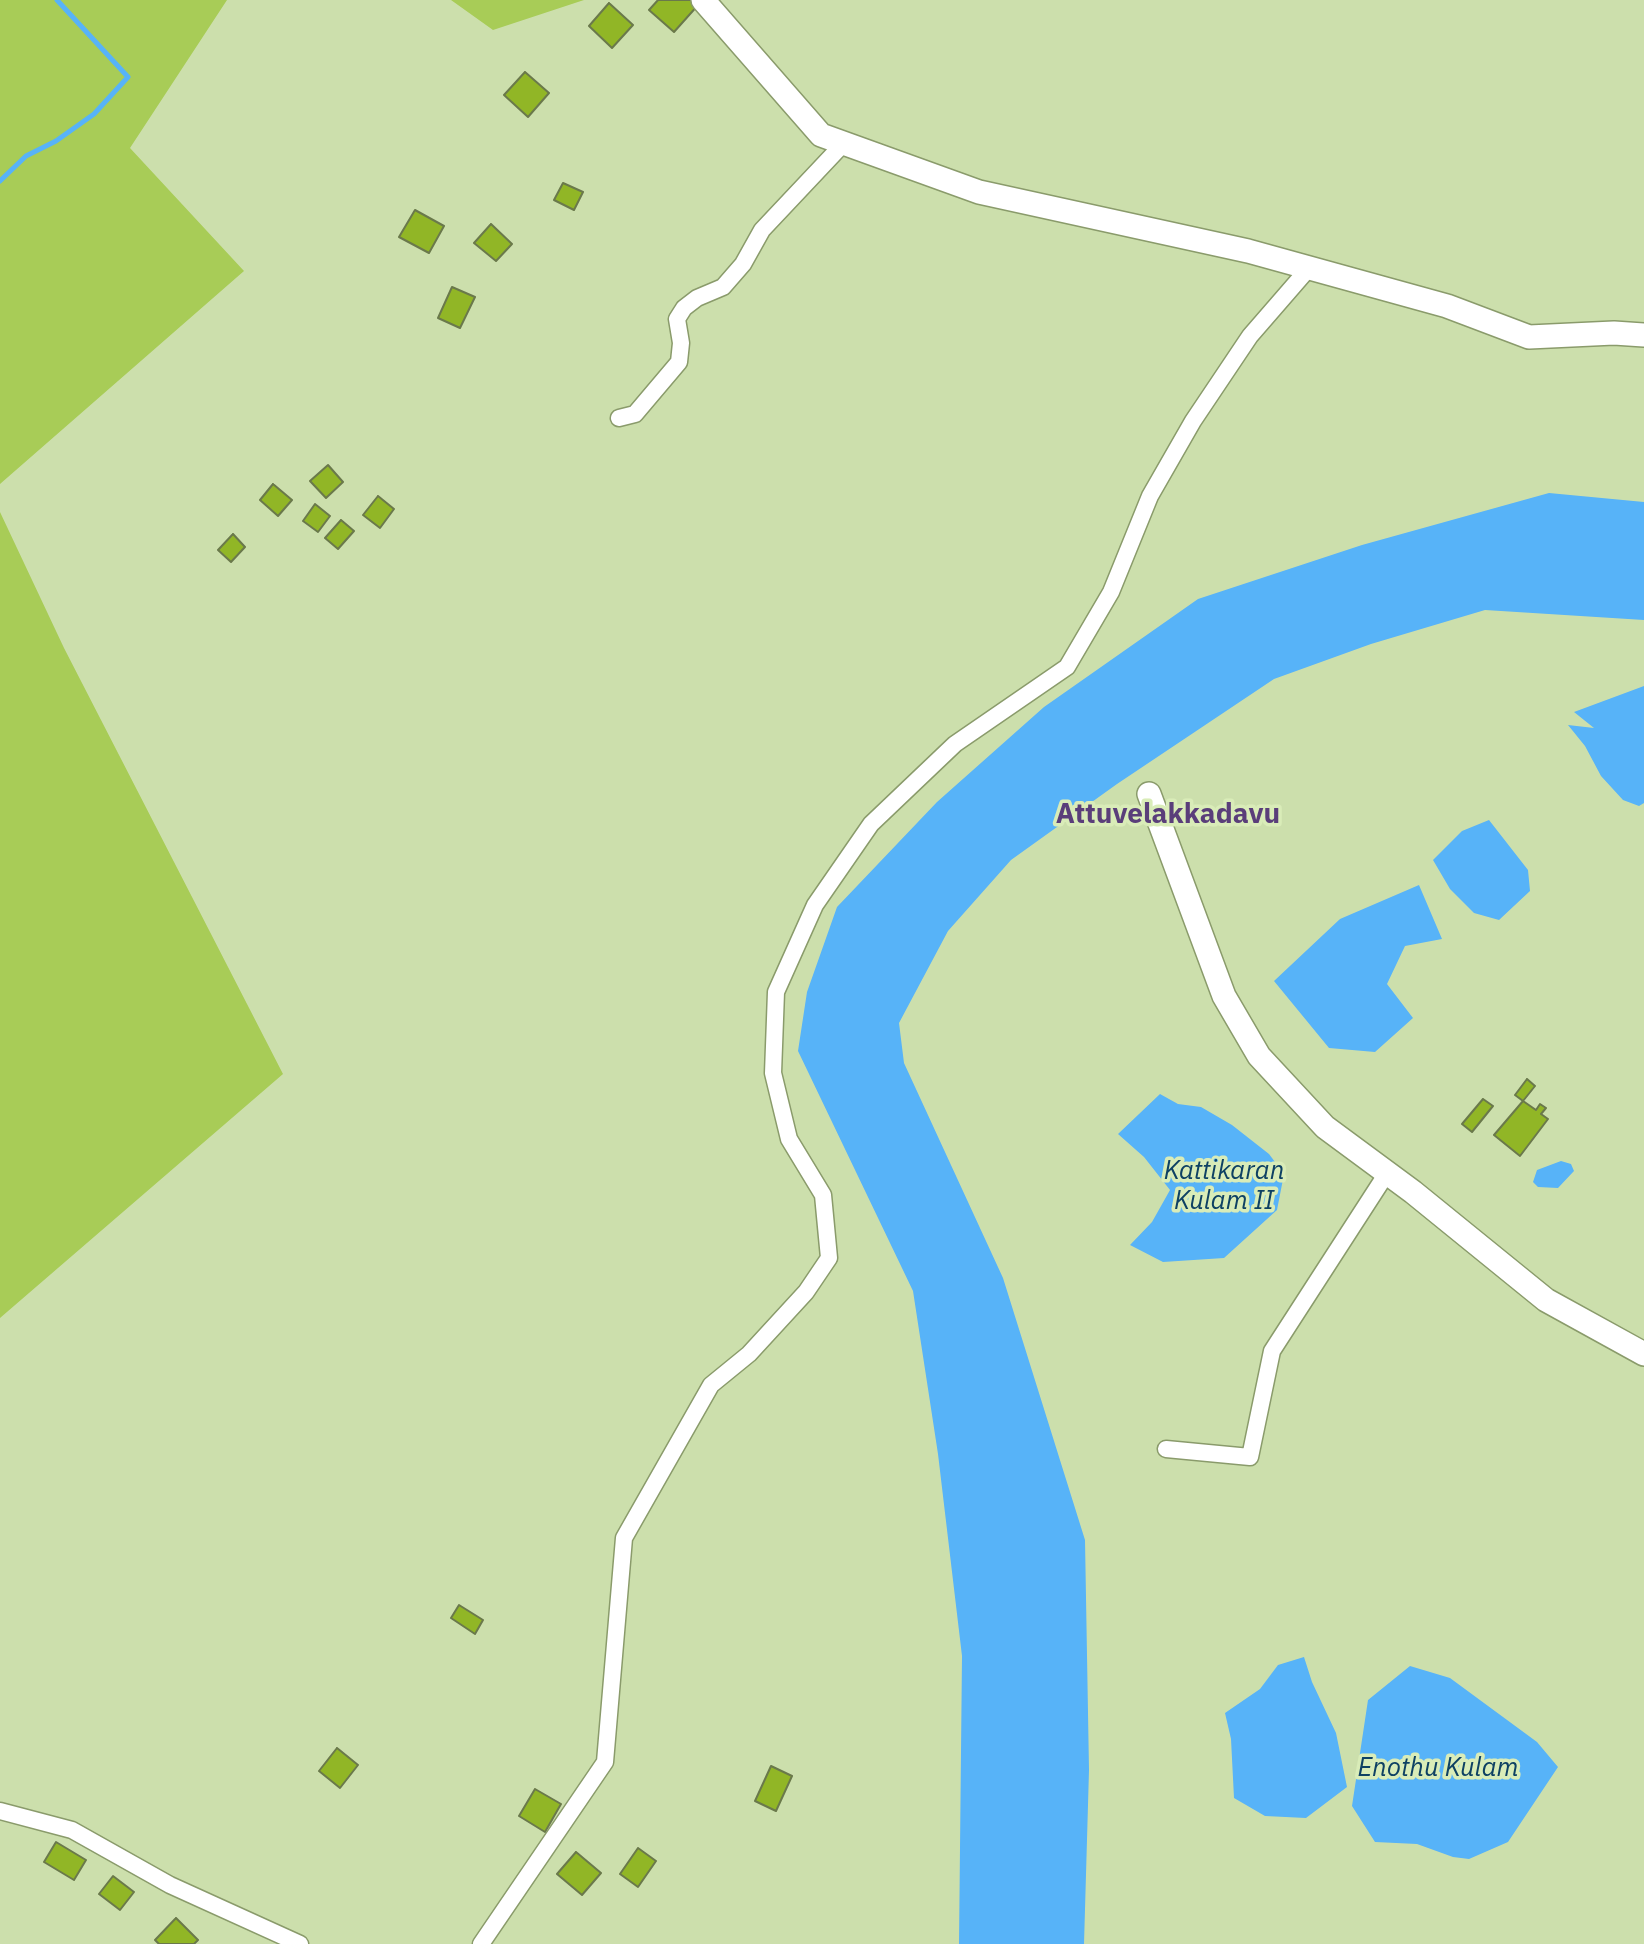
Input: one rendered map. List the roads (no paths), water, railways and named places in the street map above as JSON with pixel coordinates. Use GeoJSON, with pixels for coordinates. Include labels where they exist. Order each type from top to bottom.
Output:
{"type":"FeatureCollection","features":[{"type":"Feature","properties":{"kind":"main road"},"geometry":{"type":"LineString","coordinates":[[703,0],[821,135],[979,192],[1248,251],[1447,306],[1530,337],[1614,333],[1644,335]]}},
{"type":"Feature","properties":{"kind":"main road"},"geometry":{"type":"LineString","coordinates":[[1149,794],[1224,996],[1259,1056],[1325,1127],[1546,1300],[1644,1354]]}},
{"type":"Feature","properties":{"kind":"street"},"geometry":{"type":"LineString","coordinates":[[620,418],[635,414],[679,362],[681,343],[677,319],[684,308],[697,298],[723,287],[743,264],[762,230],[844,143]]}},
{"type":"Feature","properties":{"kind":"street"},"geometry":{"type":"LineString","coordinates":[[481,1944],[605,1762],[624,1538],[711,1385],[749,1354],[806,1292],[829,1258],[823,1195],[789,1139],[773,1073],[776,992],[816,905],[871,824],[955,744],[1067,667],[1111,592],[1150,496],[1193,421],[1250,336],[1309,268]]}},
{"type":"Feature","properties":{"kind":"street"},"geometry":{"type":"LineString","coordinates":[[1166,1448],[1250,1457],[1272,1351],[1387,1173]]}},
{"type":"Feature","properties":{"kind":"street"},"geometry":{"type":"LineString","coordinates":[[0,1811],[72,1830],[170,1885],[300,1944]]}},
{"type":"Feature","properties":{"kind":"water"},"geometry":{"type":"Polygon","coordinates":[[[1549,493],[1644,502],[1644,620],[1485,610],[1371,644],[1274,679],[1117,784],[1011,860],[948,931],[899,1023],[904,1063],[1003,1278],[1085,1540],[1089,1770],[1084,1944],[959,1944],[962,1656],[938,1454],[913,1291],[798,1051],[807,992],[837,907],[937,802],[1044,707],[1198,599],[1362,545],[1549,493]]]}},
{"type":"Feature","properties":{"kind":"water"},"geometry":{"type":"Polygon","coordinates":[[[1644,686],[1644,803],[1639,806],[1623,800],[1601,776],[1585,746],[1568,725],[1594,728],[1574,712],[1644,686]]]}},
{"type":"Feature","properties":{"kind":"water"},"geometry":{"type":"Polygon","coordinates":[[[1489,820],[1528,870],[1530,891],[1499,920],[1474,913],[1450,889],[1433,860],[1462,831],[1489,820]]]}},
{"type":"Feature","properties":{"kind":"water"},"geometry":{"type":"Polygon","coordinates":[[[1419,885],[1442,939],[1405,946],[1387,984],[1413,1018],[1375,1052],[1329,1048],[1274,981],[1340,919],[1419,885]]]}},
{"type":"Feature","properties":{"kind":"water","name":"Kattikaran Kulam II"},"geometry":{"type":"Polygon","coordinates":[[[1160,1094],[1178,1104],[1201,1107],[1232,1125],[1269,1154],[1284,1174],[1277,1210],[1224,1258],[1163,1262],[1130,1245],[1152,1222],[1170,1190],[1144,1157],[1118,1134],[1160,1094]]]}},
{"type":"Feature","properties":{"kind":"water"},"geometry":{"type":"Polygon","coordinates":[[[1561,1161],[1571,1164],[1574,1171],[1558,1188],[1538,1187],[1533,1182],[1537,1170],[1561,1161]]]}},
{"type":"Feature","properties":{"kind":"water"},"geometry":{"type":"Polygon","coordinates":[[[1304,1657],[1312,1682],[1336,1733],[1347,1787],[1306,1818],[1265,1816],[1234,1798],[1231,1739],[1225,1713],[1260,1689],[1278,1665],[1304,1657]]]}},
{"type":"Feature","properties":{"kind":"water","name":"Enothu Kulam"},"geometry":{"type":"Polygon","coordinates":[[[1410,1666],[1450,1678],[1537,1742],[1558,1767],[1508,1842],[1469,1859],[1453,1857],[1417,1844],[1375,1842],[1352,1806],[1368,1700],[1410,1666]]]}},
{"type":"Feature","properties":{"kind":"waterway"},"geometry":{"type":"LineString","coordinates":[[0,181],[26,156],[56,141],[94,114],[128,77],[57,0]]}},
{"type":"Feature","properties":{"kind":"district","name":"Attuvelakkadavu"},"geometry":{"type":"Point","coordinates":[1168,815]}}]}
